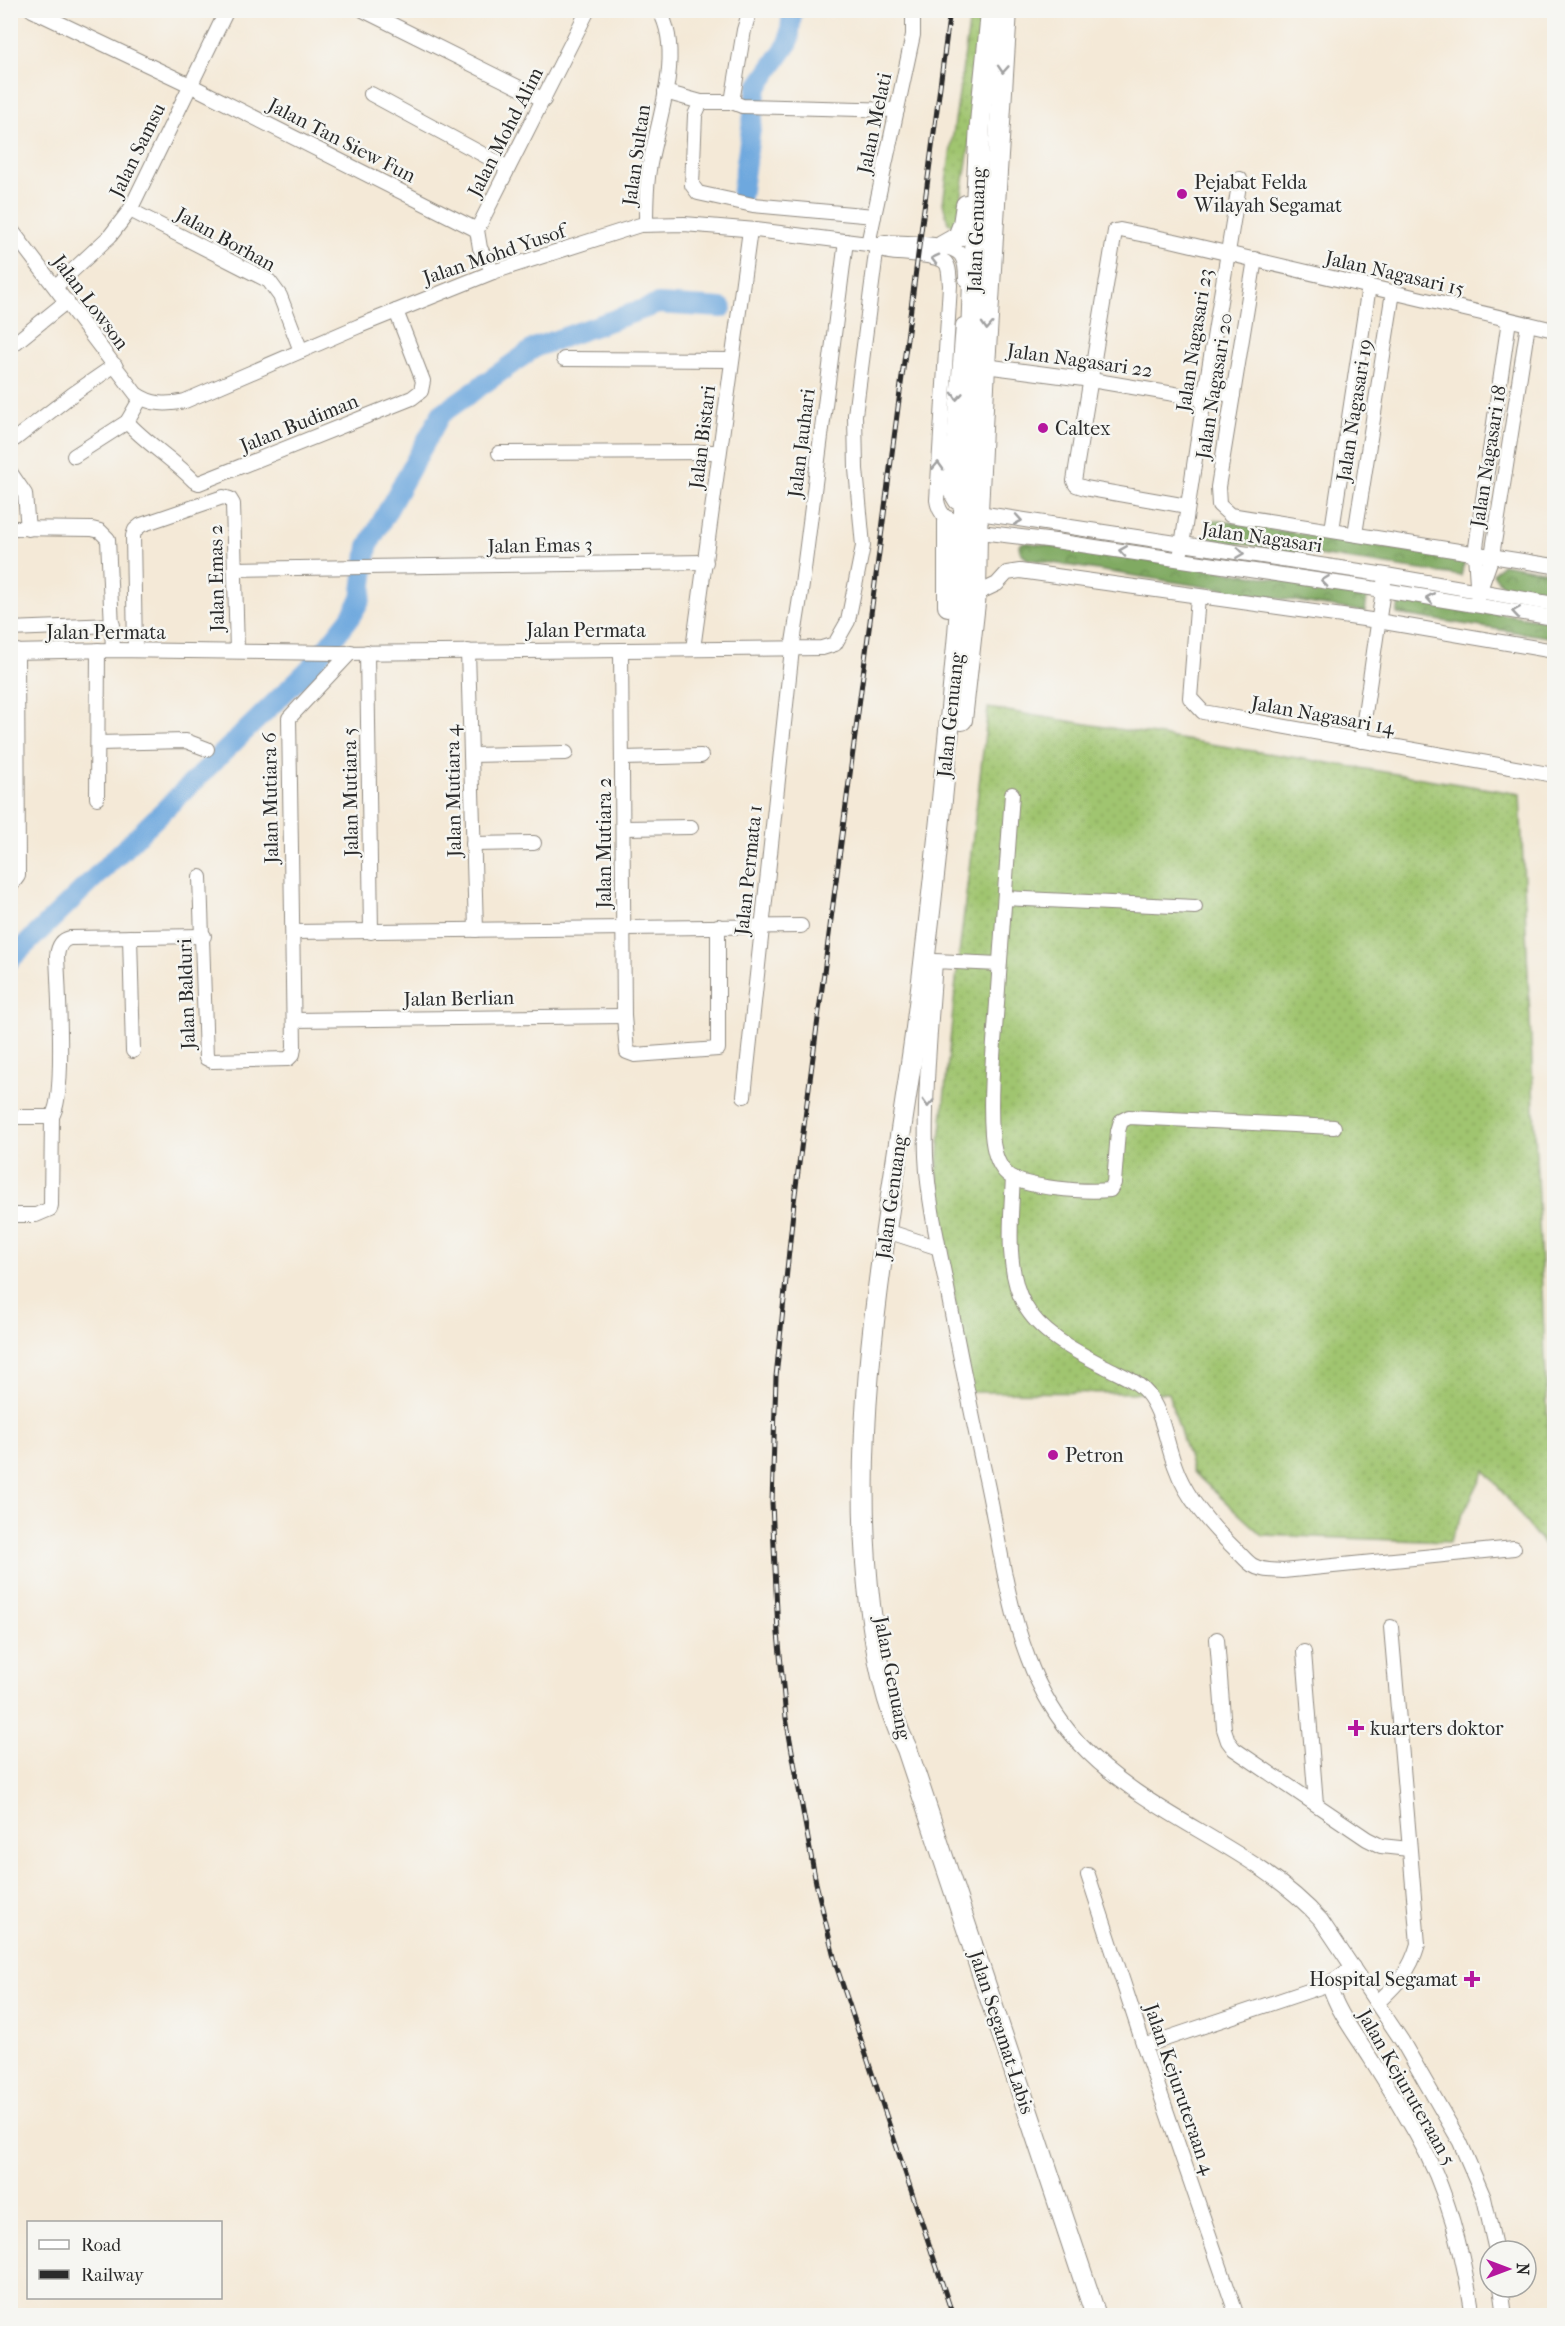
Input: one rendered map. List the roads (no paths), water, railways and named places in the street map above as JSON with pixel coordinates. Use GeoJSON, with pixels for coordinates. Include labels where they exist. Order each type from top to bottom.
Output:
{"type":"FeatureCollection","features":[{"type":"Feature","properties":{"kind":"highway","name":"Jalan Genuang"},"geometry":{"type":"LineString","coordinates":[[891,1234],[935,961],[976,594],[966,521],[981,120],[992,10]]}},
{"type":"Feature","properties":{"kind":"highway","name":"Jalan Genuang"},"geometry":{"type":"LineString","coordinates":[[907,1749],[890,1705],[875,1642],[863,1522],[866,1412],[924,970],[966,521],[985,366],[1007,10]]}},
{"type":"Feature","properties":{"kind":"highway"},"geometry":{"type":"LineString","coordinates":[[942,246],[958,237],[961,232],[981,120]]}},
{"type":"Feature","properties":{"kind":"highway","name":"Jalan Segamat-Labis"},"geometry":{"type":"LineString","coordinates":[[907,1749],[1096,2316]]}},
{"type":"Feature","properties":{"kind":"street","name":"Jalan Tan Siew Fun"},"geometry":{"type":"LineString","coordinates":[[32,10],[190,85],[477,230]]}},
{"type":"Feature","properties":{"kind":"street","name":"Jalan Samsu"},"geometry":{"type":"LineString","coordinates":[[56,286],[110,236],[130,210],[226,10]]}},
{"type":"Feature","properties":{"kind":"street"},"geometry":{"type":"LineString","coordinates":[[363,10],[544,99]]}},
{"type":"Feature","properties":{"kind":"street","name":"Jalan Mohd Alim"},"geometry":{"type":"LineString","coordinates":[[477,230],[588,10]]}},
{"type":"Feature","properties":{"kind":"street","name":"Jalan Sultan"},"geometry":{"type":"LineString","coordinates":[[646,224],[650,166],[670,64],[667,29],[659,10]]}},
{"type":"Feature","properties":{"kind":"street"},"geometry":{"type":"LineString","coordinates":[[737,104],[744,30],[750,10]]}},
{"type":"Feature","properties":{"kind":"street","name":"Jalan Melati"},"geometry":{"type":"LineString","coordinates":[[835,644],[848,621],[863,546],[856,469],[855,415],[874,216],[913,34],[913,10]]}},
{"type":"Feature","properties":{"kind":"street","name":"Jalan Sultan"},"geometry":{"type":"LineString","coordinates":[[665,92],[701,102],[767,107],[897,110]]}},
{"type":"Feature","properties":{"kind":"street"},"geometry":{"type":"LineString","coordinates":[[371,94],[508,168]]}},
{"type":"Feature","properties":{"kind":"street"},"geometry":{"type":"LineString","coordinates":[[701,102],[695,116],[692,185],[699,193],[753,205],[874,216]]}},
{"type":"Feature","properties":{"kind":"street","name":"Jalan Nagasari 23"},"geometry":{"type":"LineString","coordinates":[[1180,560],[1204,395],[1240,179]]}},
{"type":"Feature","properties":{"kind":"street","name":"Jalan Borhan"},"geometry":{"type":"LineString","coordinates":[[130,210],[269,281],[280,296],[301,351]]}},
{"type":"Feature","properties":{"kind":"street","name":"Jalan Mohd Yusof"},"geometry":{"type":"LineString","coordinates":[[141,398],[161,404],[185,401],[494,272],[646,224],[684,224],[872,244]]}},
{"type":"Feature","properties":{"kind":"street","name":"Jalan Lowson"},"geometry":{"type":"LineString","coordinates":[[10,228],[16,248],[56,286],[141,398]]}},
{"type":"Feature","properties":{"kind":"street"},"geometry":{"type":"LineString","coordinates":[[477,230],[480,248],[494,272]]}},
{"type":"Feature","properties":{"kind":"street","name":"Jalan Bistari"},"geometry":{"type":"LineString","coordinates":[[693,649],[750,230]]}},
{"type":"Feature","properties":{"kind":"street","name":"Jalan Nagasari 15"},"geometry":{"type":"LineString","coordinates":[[1091,380],[1115,231],[1120,230],[1255,259],[1554,330]]}},
{"type":"Feature","properties":{"kind":"street","name":"Jalan Jauhari"},"geometry":{"type":"LineString","coordinates":[[792,649],[846,241]]}},
{"type":"Feature","properties":{"kind":"street"},"geometry":{"type":"LineString","coordinates":[[872,244],[885,242],[942,246],[956,250],[961,255],[966,276],[951,487],[952,497],[966,521]]}},
{"type":"Feature","properties":{"kind":"street"},"geometry":{"type":"LineString","coordinates":[[872,244],[885,252],[936,258],[948,266],[950,285],[937,500],[940,511],[966,521]]}},
{"type":"Feature","properties":{"kind":"street","name":"Jalan Nagasari 20"},"geometry":{"type":"LineString","coordinates":[[1255,259],[1218,488],[1219,505],[1230,515],[1332,530]]}},
{"type":"Feature","properties":{"kind":"street"},"geometry":{"type":"LineString","coordinates":[[1370,286],[1332,530],[1554,566]]}},
{"type":"Feature","properties":{"kind":"street","name":"Jalan Nagasari 19"},"geometry":{"type":"LineString","coordinates":[[1354,534],[1393,292]]}},
{"type":"Feature","properties":{"kind":"street"},"geometry":{"type":"LineString","coordinates":[[10,346],[67,301]]}},
{"type":"Feature","properties":{"kind":"street","name":"Jalan Budiman"},"geometry":{"type":"LineString","coordinates":[[127,422],[137,433],[199,483],[412,398],[421,391],[423,381],[396,311]]}},
{"type":"Feature","properties":{"kind":"street"},"geometry":{"type":"LineString","coordinates":[[1477,606],[1479,592],[1475,554],[1509,320]]}},
{"type":"Feature","properties":{"kind":"street","name":"Jalan Nagasari 18"},"geometry":{"type":"LineString","coordinates":[[1479,592],[1492,556],[1528,324]]}},
{"type":"Feature","properties":{"kind":"street"},"geometry":{"type":"LineString","coordinates":[[564,359],[731,360]]}},
{"type":"Feature","properties":{"kind":"street"},"geometry":{"type":"LineString","coordinates":[[15,439],[80,388],[115,365]]}},
{"type":"Feature","properties":{"kind":"street","name":"Jalan Nagasari 22"},"geometry":{"type":"LineString","coordinates":[[985,366],[1204,395],[1233,395]]}},
{"type":"Feature","properties":{"kind":"street"},"geometry":{"type":"LineString","coordinates":[[1091,380],[1074,476],[1076,485],[1187,507]]}},
{"type":"Feature","properties":{"kind":"street"},"geometry":{"type":"LineString","coordinates":[[74,456],[127,422],[141,398]]}},
{"type":"Feature","properties":{"kind":"street"},"geometry":{"type":"LineString","coordinates":[[499,453],[719,452]]}},
{"type":"Feature","properties":{"kind":"street"},"geometry":{"type":"LineString","coordinates":[[10,472],[25,494],[28,529]]}},
{"type":"Feature","properties":{"kind":"street","name":"Jalan Emas 2"},"geometry":{"type":"LineString","coordinates":[[135,650],[133,536],[135,530],[141,525],[223,497],[230,499],[233,504],[237,651]]}},
{"type":"Feature","properties":{"kind":"street","name":"Jalan Nagasari"},"geometry":{"type":"LineString","coordinates":[[966,521],[1182,545],[1386,575],[1554,604]]}},
{"type":"Feature","properties":{"kind":"street","name":"Jalan Nagasari"},"geometry":{"type":"LineString","coordinates":[[966,521],[1180,560],[1554,618]]}},
{"type":"Feature","properties":{"kind":"street"},"geometry":{"type":"LineString","coordinates":[[10,528],[92,529],[100,531],[108,539],[113,650]]}},
{"type":"Feature","properties":{"kind":"street","name":"Jalan Emas 3"},"geometry":{"type":"LineString","coordinates":[[236,569],[706,562]]}},
{"type":"Feature","properties":{"kind":"street"},"geometry":{"type":"LineString","coordinates":[[976,594],[997,584],[1007,573],[1020,572],[1378,621],[1554,651]]}},
{"type":"Feature","properties":{"kind":"street"},"geometry":{"type":"LineString","coordinates":[[1361,741],[1386,575]]}},
{"type":"Feature","properties":{"kind":"street","name":"Jalan Nagasari 14"},"geometry":{"type":"LineString","coordinates":[[1198,597],[1190,698],[1198,709],[1210,715],[1554,775]]}},
{"type":"Feature","properties":{"kind":"street"},"geometry":{"type":"LineString","coordinates":[[10,629],[113,625]]}},
{"type":"Feature","properties":{"kind":"street","name":"Jalan Permata"},"geometry":{"type":"LineString","coordinates":[[14,651],[367,652],[792,649],[822,648],[835,644]]}},
{"type":"Feature","properties":{"kind":"street","name":"Jalan Permata 1"},"geometry":{"type":"LineString","coordinates":[[744,1095],[792,649]]}},
{"type":"Feature","properties":{"kind":"street"},"geometry":{"type":"LineString","coordinates":[[97,798],[98,650]]}},
{"type":"Feature","properties":{"kind":"street","name":"Jalan Mutiara 2"},"geometry":{"type":"LineString","coordinates":[[621,650],[625,927]]}},
{"type":"Feature","properties":{"kind":"street"},"geometry":{"type":"LineString","coordinates":[[10,887],[18,876],[14,787],[14,651]]}},
{"type":"Feature","properties":{"kind":"street","name":"Jalan Mutiara 4"},"geometry":{"type":"LineString","coordinates":[[468,651],[476,930]]}},
{"type":"Feature","properties":{"kind":"street","name":"Jalan Mutiara 6"},"geometry":{"type":"LineString","coordinates":[[294,1020],[289,718],[344,652]]}},
{"type":"Feature","properties":{"kind":"street","name":"Jalan Mutiara 5"},"geometry":{"type":"LineString","coordinates":[[367,652],[371,932]]}},
{"type":"Feature","properties":{"kind":"street"},"geometry":{"type":"LineString","coordinates":[[98,743],[186,741],[207,750]]}},
{"type":"Feature","properties":{"kind":"street"},"geometry":{"type":"LineString","coordinates":[[471,755],[566,753]]}},
{"type":"Feature","properties":{"kind":"street"},"geometry":{"type":"LineString","coordinates":[[623,758],[701,756]]}},
{"type":"Feature","properties":{"kind":"street"},"geometry":{"type":"LineString","coordinates":[[1012,794],[994,1044],[992,1133],[998,1162],[1006,1174],[1037,1185],[1110,1190],[1114,1183],[1118,1131],[1121,1121],[1129,1117],[1334,1127]]}},
{"type":"Feature","properties":{"kind":"street"},"geometry":{"type":"LineString","coordinates":[[624,828],[691,827]]}},
{"type":"Feature","properties":{"kind":"street"},"geometry":{"type":"LineString","coordinates":[[473,844],[534,843]]}},
{"type":"Feature","properties":{"kind":"street","name":"Jalan Balduri"},"geometry":{"type":"LineString","coordinates":[[200,877],[208,1060],[288,1059],[293,1054],[294,1020]]}},
{"type":"Feature","properties":{"kind":"street"},"geometry":{"type":"LineString","coordinates":[[1005,897],[1195,907]]}},
{"type":"Feature","properties":{"kind":"street"},"geometry":{"type":"LineString","coordinates":[[625,927],[624,1016],[626,1049],[631,1054],[715,1051],[718,1049],[718,926]]}},
{"type":"Feature","properties":{"kind":"street"},"geometry":{"type":"LineString","coordinates":[[293,932],[801,926]]}},
{"type":"Feature","properties":{"kind":"street"},"geometry":{"type":"LineString","coordinates":[[10,1215],[36,1215],[50,1209],[51,1205],[52,1116],[57,1110],[60,1073],[58,949],[63,941],[70,938],[204,936]]}},
{"type":"Feature","properties":{"kind":"street"},"geometry":{"type":"LineString","coordinates":[[130,937],[133,1051]]}},
{"type":"Feature","properties":{"kind":"street"},"geometry":{"type":"LineString","coordinates":[[999,964],[935,961],[926,1155],[930,1197],[939,1248],[1014,1611],[1027,1655],[1050,1703],[1079,1743],[1127,1786],[1267,1873],[1306,1904],[1321,1920],[1377,2003],[1443,2109],[1472,2166],[1484,2198],[1493,2239]]}},
{"type":"Feature","properties":{"kind":"street","name":"Jalan Berlian"},"geometry":{"type":"LineString","coordinates":[[294,1020],[624,1016]]}},
{"type":"Feature","properties":{"kind":"street"},"geometry":{"type":"LineString","coordinates":[[10,1117],[52,1116]]}},
{"type":"Feature","properties":{"kind":"street"},"geometry":{"type":"LineString","coordinates":[[1013,1178],[1010,1238],[1015,1278],[1024,1304],[1041,1326],[1072,1348],[1129,1378],[1143,1388],[1158,1409],[1174,1465],[1183,1486],[1211,1524],[1253,1566],[1266,1570],[1283,1571],[1514,1548]]}},
{"type":"Feature","properties":{"kind":"street"},"geometry":{"type":"LineString","coordinates":[[891,1234],[939,1248]]}},
{"type":"Feature","properties":{"kind":"street"},"geometry":{"type":"LineString","coordinates":[[1377,2003],[1400,1980],[1412,1963],[1418,1944],[1391,1627]]}},
{"type":"Feature","properties":{"kind":"street"},"geometry":{"type":"LineString","coordinates":[[1217,1639],[1222,1715],[1228,1741],[1240,1754],[1351,1829],[1381,1846],[1409,1849]]}},
{"type":"Feature","properties":{"kind":"street"},"geometry":{"type":"LineString","coordinates":[[1304,1652],[1316,1804]]}},
{"type":"Feature","properties":{"kind":"street","name":"Jalan Kejuruteraan 4"},"geometry":{"type":"LineString","coordinates":[[1088,1875],[1237,2316]]}},
{"type":"Feature","properties":{"kind":"street"},"geometry":{"type":"LineString","coordinates":[[1144,2046],[1329,1984],[1340,1979],[1353,1967]]}},
{"type":"Feature","properties":{"kind":"street","name":"Jalan Kejuruteraan 5"},"geometry":{"type":"LineString","coordinates":[[1329,1984],[1347,2024],[1392,2093],[1433,2165],[1454,2226],[1473,2316]]}},
{"type":"Feature","properties":{"kind":"street"},"geometry":{"type":"LineString","coordinates":[[1503,2299],[1505,2316]]}},
{"type":"Feature","properties":{"kind":"waterway"},"geometry":{"type":"LineString","coordinates":[[741,196],[757,88],[789,42],[792,10]]}},
{"type":"Feature","properties":{"kind":"waterway"},"geometry":{"type":"LineString","coordinates":[[10,960],[311,667],[349,619],[361,599],[368,546],[441,414],[536,347],[658,304],[722,308]]}},
{"type":"Feature","properties":{"kind":"railway"},"geometry":{"type":"LineString","coordinates":[[950,10],[794,1202],[776,1377],[772,1503],[778,1633],[786,1718],[816,1883],[836,1965],[953,2316]]}},
{"type":"Feature","properties":{"kind":"place","name":"Pejabat Felda Wilayah Segamat"},"geometry":{"type":"Point","coordinates":[1182,194]}},
{"type":"Feature","properties":{"kind":"place","name":"Caltex"},"geometry":{"type":"Point","coordinates":[1043,428]}},
{"type":"Feature","properties":{"kind":"place","name":"Petron"},"geometry":{"type":"Point","coordinates":[1053,1455]}},
{"type":"Feature","properties":{"kind":"place","name":"kuarters doktor"},"geometry":{"type":"Point","coordinates":[1356,1728]}},
{"type":"Feature","properties":{"kind":"place","name":"Hospital Segamat"},"geometry":{"type":"Point","coordinates":[1472,1979]}}]}
